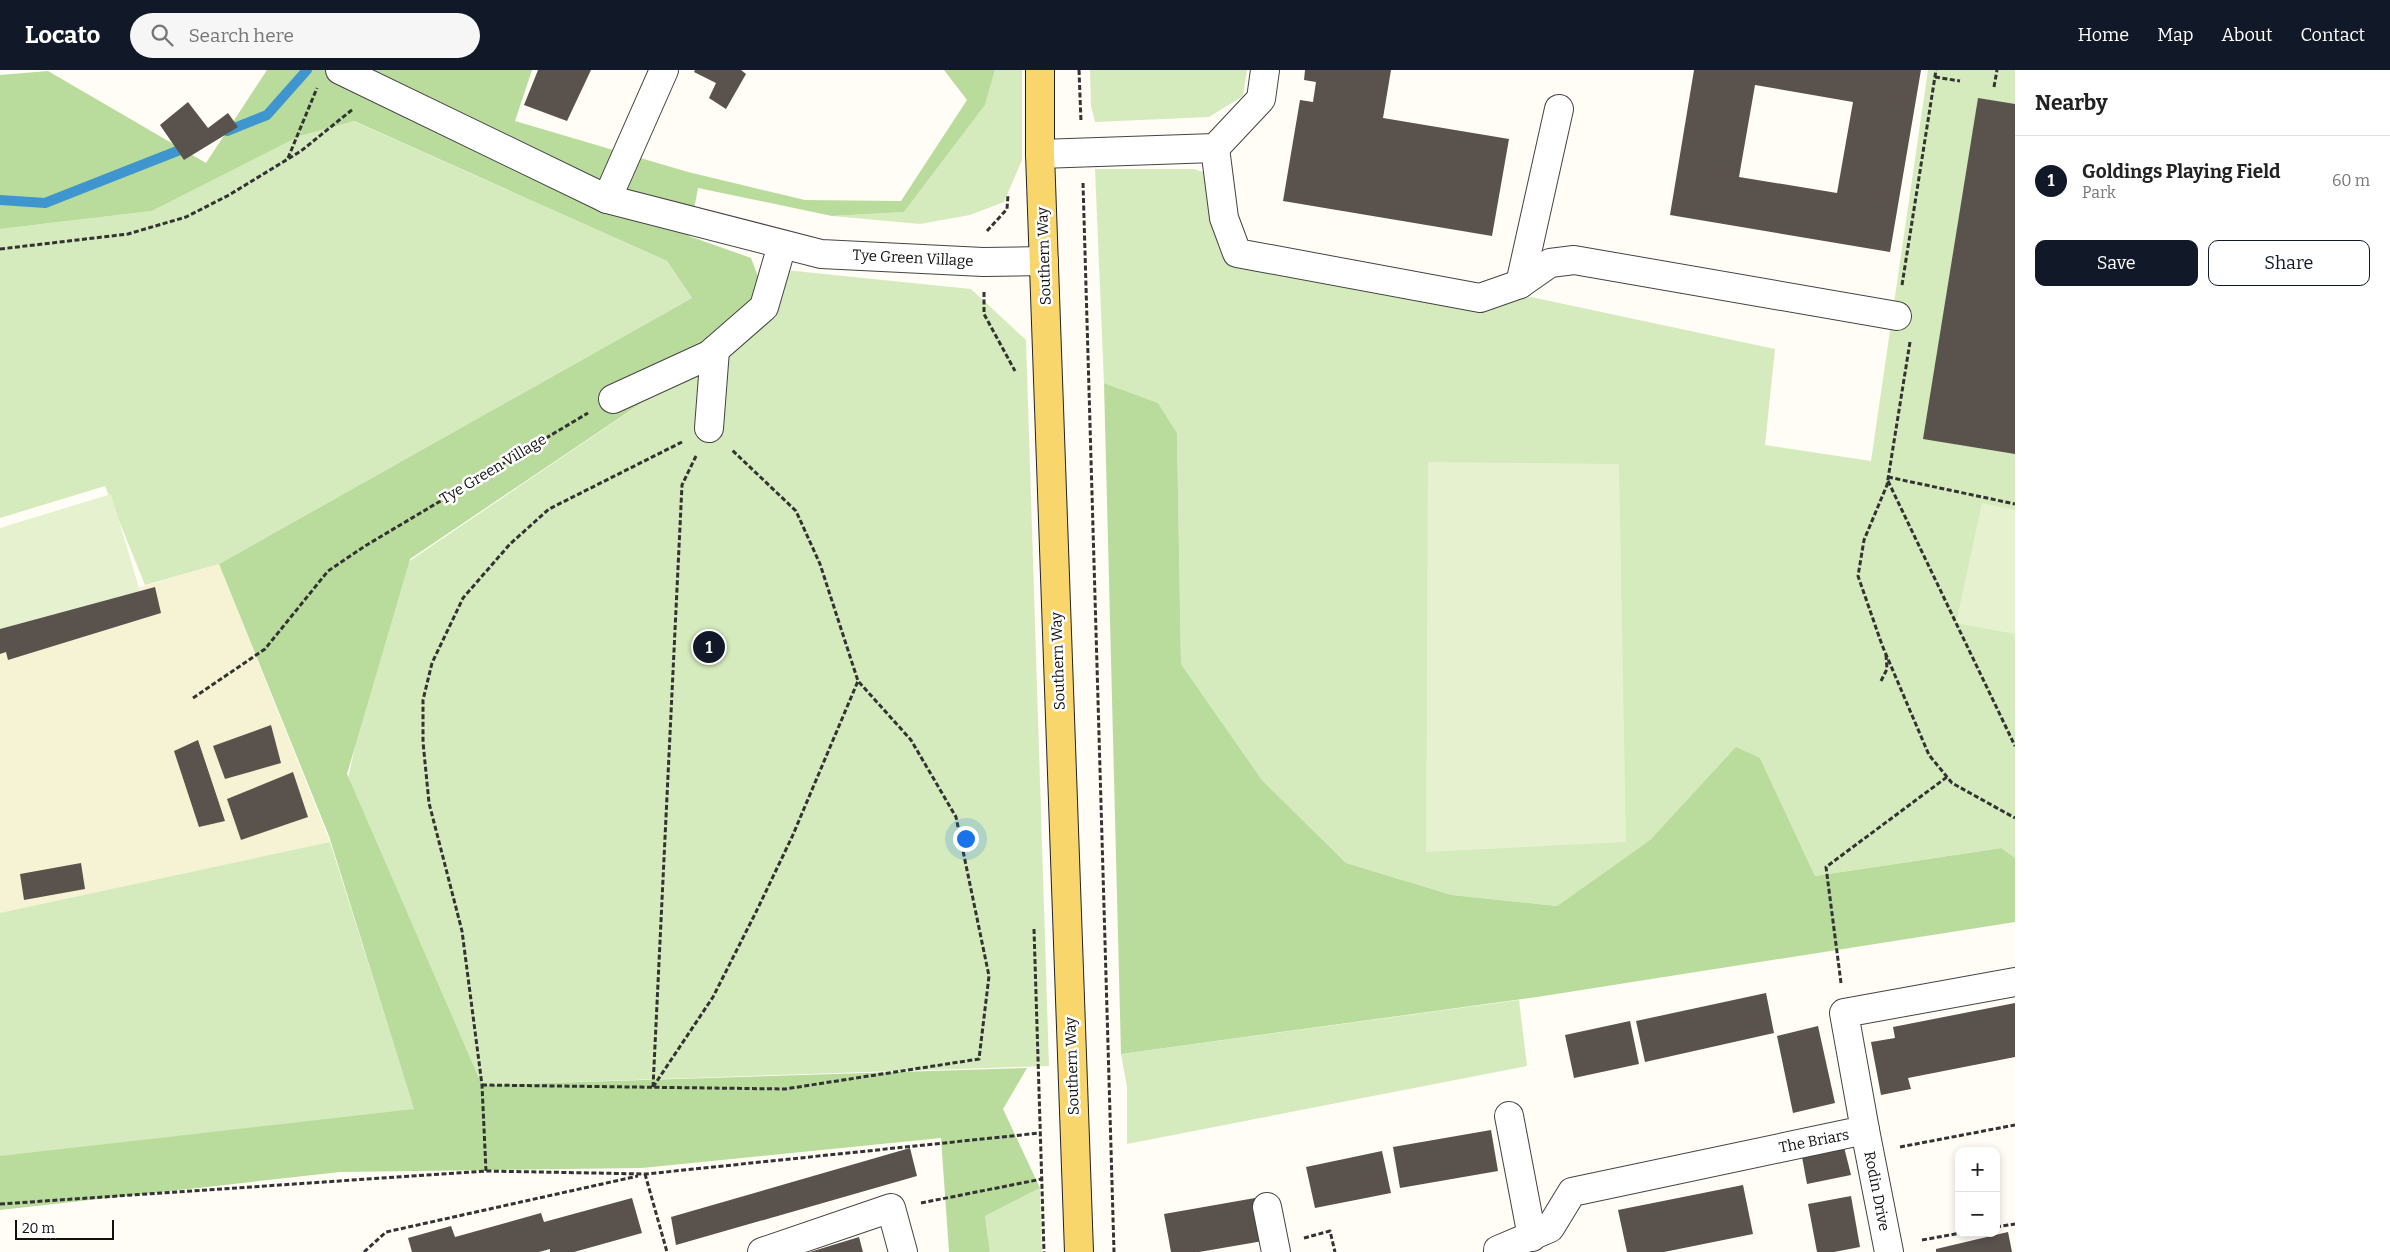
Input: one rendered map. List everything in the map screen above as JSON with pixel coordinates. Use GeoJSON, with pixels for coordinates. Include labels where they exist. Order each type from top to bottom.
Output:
{"type":"FeatureCollection","features":[{"type":"Feature","properties":{"kind":"main road","name":"Southern Way"},"geometry":{"type":"LineString","coordinates":[[1040,70],[1040,154],[1079,1252]]}},
{"type":"Feature","properties":{"kind":"street"},"geometry":{"type":"LineString","coordinates":[[607,199],[664,70]]}},
{"type":"Feature","properties":{"kind":"street"},"geometry":{"type":"LineString","coordinates":[[1040,154],[1215,148],[1261,99],[1265,70]]}},
{"type":"Feature","properties":{"kind":"street","name":"Tye Green Village"},"geometry":{"type":"LineString","coordinates":[[330,74],[379,88],[607,199],[782,245],[821,254],[984,262],[1044,261]]}},
{"type":"Feature","properties":{"kind":"street"},"geometry":{"type":"LineString","coordinates":[[1520,284],[1559,109]]}},
{"type":"Feature","properties":{"kind":"street"},"geometry":{"type":"LineString","coordinates":[[1215,148],[1224,218],[1237,253],[1480,298],[1520,284],[1550,263],[1574,260],[1897,316]]}},
{"type":"Feature","properties":{"kind":"street"},"geometry":{"type":"LineString","coordinates":[[612,399],[709,355],[764,307],[782,245]]}},
{"type":"Feature","properties":{"kind":"street"},"geometry":{"type":"LineString","coordinates":[[709,428],[715,350]]}},
{"type":"Feature","properties":{"kind":"street"},"geometry":{"type":"LineString","coordinates":[[1844,1013],[2015,982]]}},
{"type":"Feature","properties":{"kind":"street","name":"The Briars"},"geometry":{"type":"LineString","coordinates":[[1494,1251],[1550,1228],[1572,1192],[1868,1142],[1844,1013]]}},
{"type":"Feature","properties":{"kind":"street"},"geometry":{"type":"LineString","coordinates":[[1509,1116],[1532,1237]]}},
{"type":"Feature","properties":{"kind":"street","name":"Rodin Drive"},"geometry":{"type":"LineString","coordinates":[[1868,1142],[1889,1252]]}},
{"type":"Feature","properties":{"kind":"street"},"geometry":{"type":"LineString","coordinates":[[1267,1207],[1275,1249]]}},
{"type":"Feature","properties":{"kind":"street"},"geometry":{"type":"LineString","coordinates":[[762,1252],[891,1208],[903,1252]]}},
{"type":"Feature","properties":{"kind":"path"},"geometry":{"type":"LineString","coordinates":[[1079,70],[1114,1252]]}},
{"type":"Feature","properties":{"kind":"path"},"geometry":{"type":"LineString","coordinates":[[1936,70],[1897,316],[1910,339],[1888,479],[1864,540],[1858,576],[1885,652],[1929,754],[1952,783],[2015,818]]}},
{"type":"Feature","properties":{"kind":"path"},"geometry":{"type":"LineString","coordinates":[[1994,88],[1997,70]]}},
{"type":"Feature","properties":{"kind":"path"},"geometry":{"type":"LineString","coordinates":[[288,159],[330,74]]}},
{"type":"Feature","properties":{"kind":"path"},"geometry":{"type":"LineString","coordinates":[[1935,77],[1960,81]]}},
{"type":"Feature","properties":{"kind":"path"},"geometry":{"type":"LineString","coordinates":[[0,250],[128,234],[186,217],[229,195],[288,159],[379,88]]}},
{"type":"Feature","properties":{"kind":"path"},"geometry":{"type":"LineString","coordinates":[[1009,190],[1007,209],[980,238],[984,262],[984,314],[1015,369],[1016,377]]}},
{"type":"Feature","properties":{"kind":"path","name":"Tye Green Village"},"geometry":{"type":"LineString","coordinates":[[193,698],[265,649],[328,570],[612,399]]}},
{"type":"Feature","properties":{"kind":"path"},"geometry":{"type":"LineString","coordinates":[[482,1086],[785,1089],[980,1059],[989,976],[956,817],[911,740],[858,681],[820,564],[796,511],[709,428]]}},
{"type":"Feature","properties":{"kind":"path"},"geometry":{"type":"LineString","coordinates":[[486,1171],[482,1086],[462,931],[429,803],[423,742],[423,700],[432,663],[463,598],[510,544],[549,509],[709,428]]}},
{"type":"Feature","properties":{"kind":"path"},"geometry":{"type":"LineString","coordinates":[[653,1087],[682,485],[709,428]]}},
{"type":"Feature","properties":{"kind":"path"},"geometry":{"type":"LineString","coordinates":[[1888,479],[2015,504]]}},
{"type":"Feature","properties":{"kind":"path"},"geometry":{"type":"LineString","coordinates":[[1888,479],[2015,746]]}},
{"type":"Feature","properties":{"kind":"path"},"geometry":{"type":"LineString","coordinates":[[1880,681],[1887,669],[1885,652]]}},
{"type":"Feature","properties":{"kind":"path"},"geometry":{"type":"LineString","coordinates":[[653,1087],[713,997],[752,920],[792,837],[858,681]]}},
{"type":"Feature","properties":{"kind":"path"},"geometry":{"type":"LineString","coordinates":[[1844,1013],[1826,867],[1947,777]]}},
{"type":"Feature","properties":{"kind":"path"},"geometry":{"type":"LineString","coordinates":[[1034,924],[1044,1252]]}},
{"type":"Feature","properties":{"kind":"path"},"geometry":{"type":"LineString","coordinates":[[1868,1142],[2015,1125]]}},
{"type":"Feature","properties":{"kind":"path"},"geometry":{"type":"LineString","coordinates":[[364,1252],[386,1232],[646,1174],[1040,1133]]}},
{"type":"Feature","properties":{"kind":"path"},"geometry":{"type":"LineString","coordinates":[[0,1204],[486,1171],[646,1174]]}},
{"type":"Feature","properties":{"kind":"path"},"geometry":{"type":"LineString","coordinates":[[646,1174],[667,1252]]}},
{"type":"Feature","properties":{"kind":"path"},"geometry":{"type":"LineString","coordinates":[[891,1208],[1042,1179]]}},
{"type":"Feature","properties":{"kind":"path"},"geometry":{"type":"LineString","coordinates":[[2000,1226],[2015,1224]]}},
{"type":"Feature","properties":{"kind":"path"},"geometry":{"type":"LineString","coordinates":[[1275,1249],[1330,1231],[1335,1252]]}},
{"type":"Feature","properties":{"kind":"path"},"geometry":{"type":"LineString","coordinates":[[1922,1240],[1955,1234]]}},
{"type":"Feature","properties":{"kind":"shaded area"},"geometry":{"type":"Polygon","coordinates":[[[219,564],[330,842],[0,914],[0,628],[219,564]]]}},
{"type":"Feature","properties":{"kind":"green space"},"geometry":{"type":"Polygon","coordinates":[[[267,70],[532,70],[515,121],[688,172],[805,200],[901,201],[967,100],[944,70],[995,70],[985,105],[904,212],[832,216],[698,188],[689,236],[751,258],[762,287],[728,327],[643,402],[410,559],[347,774],[482,1085],[1027,1068],[1003,1109],[1040,1188],[985,1216],[990,1252],[949,1252],[941,1138],[642,1168],[340,1172],[0,1210],[0,1156],[414,1109],[329,836],[219,564],[692,298],[667,261],[354,121],[300,136],[152,211],[0,229],[0,75],[48,71],[206,163],[267,70]]]}},
{"type":"Feature","properties":{"kind":"green space"},"geometry":{"type":"Polygon","coordinates":[[[995,70],[1022,70],[1022,160],[1004,202],[970,215],[920,224],[832,216],[904,212],[985,105],[995,70]]]}},
{"type":"Feature","properties":{"kind":"green space"},"geometry":{"type":"Polygon","coordinates":[[[1090,70],[1247,70],[1243,96],[1209,117],[1095,122],[1091,106],[1090,70]]]}},
{"type":"Feature","properties":{"kind":"green space"},"geometry":{"type":"Polygon","coordinates":[[[1928,70],[2015,70],[2015,858],[2000,848],[1815,876],[1760,758],[1731,753],[1650,840],[1557,906],[1452,895],[1346,863],[1262,780],[1181,664],[1177,433],[1158,403],[1104,383],[1095,169],[1194,169],[1206,173],[1220,235],[1496,303],[1531,297],[1775,349],[1765,445],[1871,461],[1928,70]]]}},
{"type":"Feature","properties":{"kind":"green space"},"geometry":{"type":"Polygon","coordinates":[[[353,121],[667,261],[692,298],[219,564],[145,585],[105,486],[0,518],[0,229],[152,211],[300,136],[353,121]]]}},
{"type":"Feature","properties":{"kind":"green space"},"geometry":{"type":"Polygon","coordinates":[[[785,270],[971,289],[1026,340],[1049,1066],[482,1085],[348,779],[358,732],[408,562],[642,403],[726,328],[760,290],[785,270]]]}},
{"type":"Feature","properties":{"kind":"green space"},"geometry":{"type":"Polygon","coordinates":[[[1104,383],[1158,403],[1177,433],[1181,664],[1262,780],[1346,863],[1452,895],[1557,906],[1650,840],[1736,747],[1760,758],[1815,876],[2001,848],[2015,858],[2015,922],[1537,997],[1121,1054],[1104,383]]]}},
{"type":"Feature","properties":{"kind":"green space"},"geometry":{"type":"Polygon","coordinates":[[[1428,462],[1619,464],[1626,842],[1426,852],[1428,462]]]}},
{"type":"Feature","properties":{"kind":"green space"},"geometry":{"type":"Polygon","coordinates":[[[111,494],[142,598],[0,642],[0,528],[111,494]]]}},
{"type":"Feature","properties":{"kind":"green space"},"geometry":{"type":"Polygon","coordinates":[[[1982,503],[2015,510],[2015,634],[1956,623],[1982,503]]]}},
{"type":"Feature","properties":{"kind":"green space"},"geometry":{"type":"Polygon","coordinates":[[[330,842],[415,1111],[0,1157],[0,913],[330,842]]]}},
{"type":"Feature","properties":{"kind":"green space"},"geometry":{"type":"Polygon","coordinates":[[[1519,1000],[1527,1066],[1127,1144],[1127,1087],[1121,1054],[1519,1000]]]}},
{"type":"Feature","properties":{"kind":"green space"},"geometry":{"type":"Polygon","coordinates":[[[1040,1188],[1042,1252],[990,1252],[985,1216],[1040,1188]]]}},
{"type":"Feature","properties":{"kind":"building"},"geometry":{"type":"Polygon","coordinates":[[[538,70],[591,70],[567,121],[524,105],[538,70]]]}},
{"type":"Feature","properties":{"kind":"building"},"geometry":{"type":"Polygon","coordinates":[[[695,70],[741,70],[746,74],[726,109],[709,98],[716,83],[694,72],[695,70]]]}},
{"type":"Feature","properties":{"kind":"building"},"geometry":{"type":"Polygon","coordinates":[[[1305,70],[1391,70],[1383,118],[1509,139],[1492,236],[1283,201],[1300,100],[1313,102],[1316,82],[1304,80],[1305,70]]]}},
{"type":"Feature","properties":{"kind":"building"},"geometry":{"type":"Polygon","coordinates":[[[1694,70],[1921,70],[1890,252],[1670,215],[1694,70]],[[1755,85],[1739,177],[1837,193],[1853,102],[1755,85]]]}},
{"type":"Feature","properties":{"kind":"building"},"geometry":{"type":"Polygon","coordinates":[[[1978,98],[2015,104],[2015,454],[1923,439],[1978,98]]]}},
{"type":"Feature","properties":{"kind":"building"},"geometry":{"type":"Polygon","coordinates":[[[188,102],[208,128],[228,113],[238,127],[184,160],[160,125],[188,102]]]}},
{"type":"Feature","properties":{"kind":"building"},"geometry":{"type":"Polygon","coordinates":[[[155,587],[161,613],[8,660],[6,652],[0,654],[0,629],[155,587]]]}},
{"type":"Feature","properties":{"kind":"building"},"geometry":{"type":"Polygon","coordinates":[[[271,725],[281,763],[225,779],[213,746],[271,725]]]}},
{"type":"Feature","properties":{"kind":"building"},"geometry":{"type":"Polygon","coordinates":[[[198,740],[225,821],[199,827],[174,751],[198,740]]]}},
{"type":"Feature","properties":{"kind":"building"},"geometry":{"type":"Polygon","coordinates":[[[293,772],[308,817],[241,840],[227,799],[293,772]]]}},
{"type":"Feature","properties":{"kind":"building"},"geometry":{"type":"Polygon","coordinates":[[[81,863],[85,889],[24,900],[20,874],[81,863]]]}},
{"type":"Feature","properties":{"kind":"building"},"geometry":{"type":"Polygon","coordinates":[[[1766,993],[1774,1033],[1645,1062],[1636,1021],[1766,993]]]}},
{"type":"Feature","properties":{"kind":"building"},"geometry":{"type":"Polygon","coordinates":[[[2015,1003],[2015,1057],[1908,1078],[1911,1089],[1881,1095],[1871,1042],[1895,1038],[1893,1027],[2015,1003]]]}},
{"type":"Feature","properties":{"kind":"building"},"geometry":{"type":"Polygon","coordinates":[[[1630,1021],[1639,1064],[1574,1078],[1565,1035],[1630,1021]]]}},
{"type":"Feature","properties":{"kind":"building"},"geometry":{"type":"Polygon","coordinates":[[[1818,1026],[1835,1103],[1793,1113],[1777,1036],[1818,1026]]]}},
{"type":"Feature","properties":{"kind":"building"},"geometry":{"type":"Polygon","coordinates":[[[1491,1130],[1498,1171],[1400,1188],[1393,1147],[1491,1130]]]}},
{"type":"Feature","properties":{"kind":"building"},"geometry":{"type":"Polygon","coordinates":[[[1844,1147],[1851,1175],[1807,1184],[1802,1157],[1844,1147]]]}},
{"type":"Feature","properties":{"kind":"building"},"geometry":{"type":"Polygon","coordinates":[[[910,1148],[917,1176],[676,1245],[671,1217],[910,1148]]]}},
{"type":"Feature","properties":{"kind":"building"},"geometry":{"type":"Polygon","coordinates":[[[1382,1151],[1391,1193],[1315,1208],[1306,1167],[1382,1151]]]}},
{"type":"Feature","properties":{"kind":"building"},"geometry":{"type":"Polygon","coordinates":[[[1743,1185],[1753,1234],[1664,1252],[1627,1252],[1618,1210],[1743,1185]]]}},
{"type":"Feature","properties":{"kind":"building"},"geometry":{"type":"Polygon","coordinates":[[[1851,1196],[1860,1247],[1834,1252],[1817,1252],[1808,1204],[1851,1196]]]}},
{"type":"Feature","properties":{"kind":"building"},"geometry":{"type":"Polygon","coordinates":[[[632,1198],[642,1233],[574,1252],[550,1252],[550,1249],[539,1252],[412,1252],[408,1238],[451,1226],[455,1237],[541,1213],[544,1222],[632,1198]]]}},
{"type":"Feature","properties":{"kind":"building"},"geometry":{"type":"Polygon","coordinates":[[[1255,1198],[1263,1241],[1199,1252],[1171,1252],[1164,1214],[1255,1198]]]}},
{"type":"Feature","properties":{"kind":"building"},"geometry":{"type":"Polygon","coordinates":[[[2008,1232],[2012,1252],[1936,1252],[1936,1249],[1987,1237],[2000,1237],[2000,1234],[2008,1232]]]}},
{"type":"Feature","properties":{"kind":"building"},"geometry":{"type":"Polygon","coordinates":[[[859,1237],[863,1252],[810,1252],[859,1237]]]}},
{"type":"Feature","properties":{"kind":"waterway"},"geometry":{"type":"LineString","coordinates":[[227,131],[267,115],[307,70]]}},
{"type":"Feature","properties":{"kind":"waterway"},"geometry":{"type":"LineString","coordinates":[[0,200],[45,203],[190,146]]}},
{"type":"Feature","properties":{"kind":"place","name":"Goldings Playing Field"},"geometry":{"type":"Point","coordinates":[709,647]}}]}
